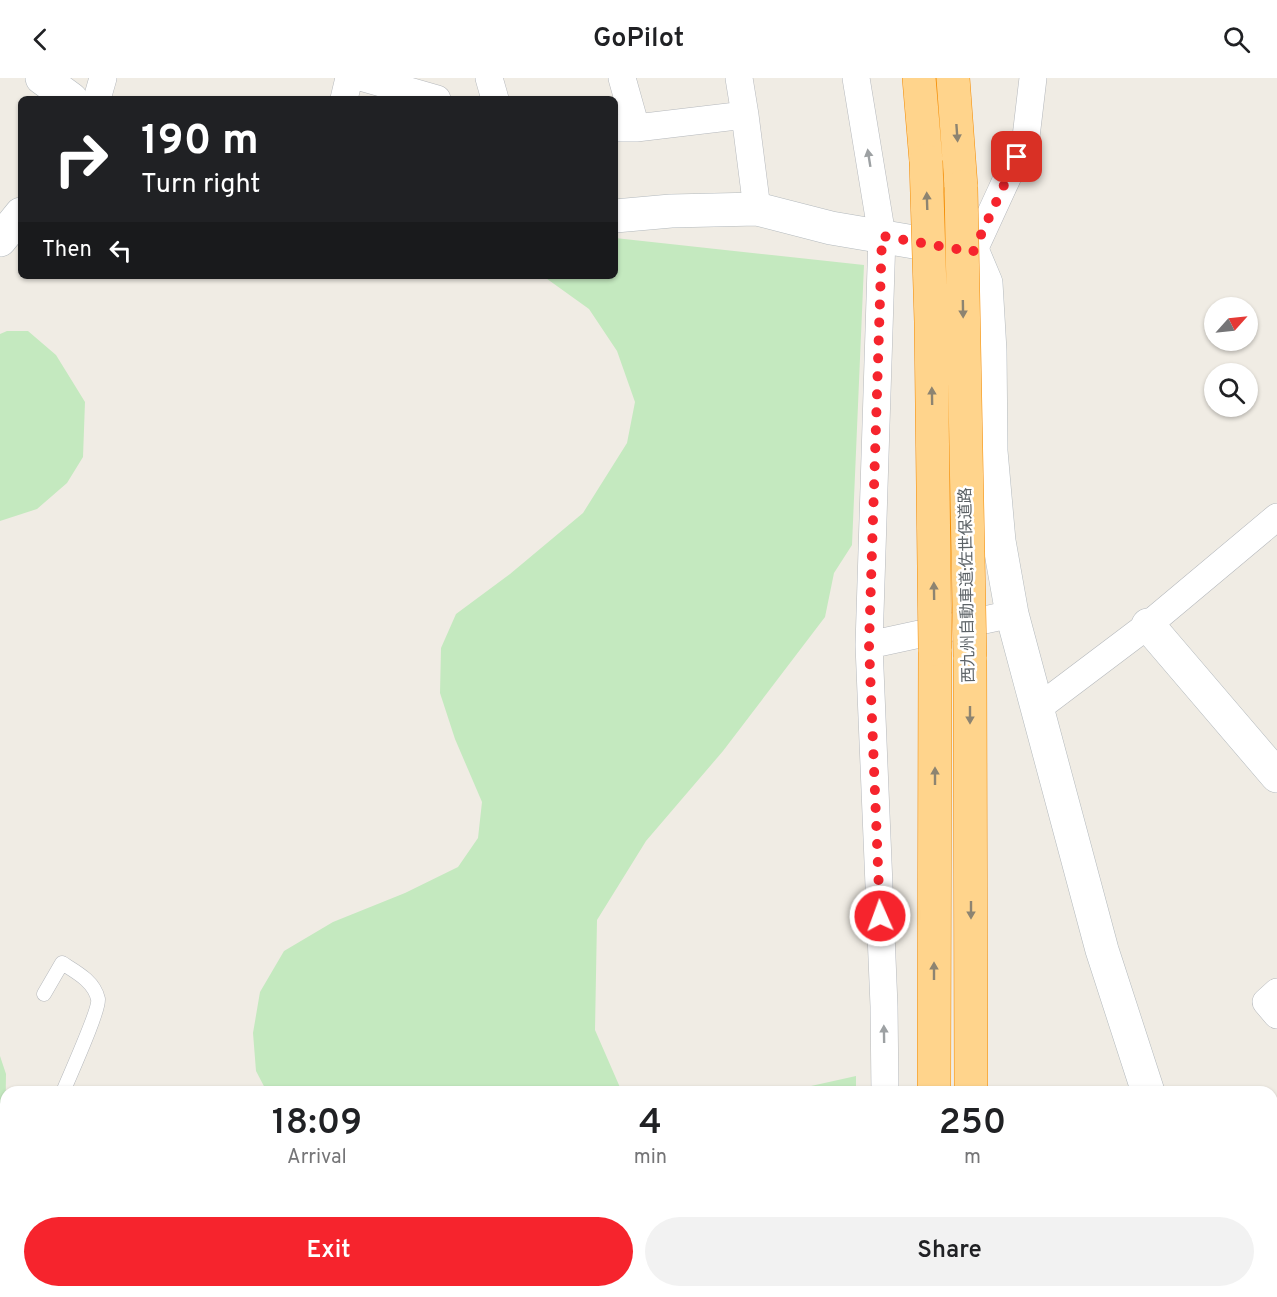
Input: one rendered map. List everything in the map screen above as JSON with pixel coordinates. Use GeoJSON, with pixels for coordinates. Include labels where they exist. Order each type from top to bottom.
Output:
{"type":"FeatureCollection","features":[{"type":"Feature","properties":{"kind":"highway","name":"西九州自動車道;佐世保道路"},"geometry":{"type":"LineString","coordinates":[[919,78],[926,161],[931,322],[935,649],[934,1086]]}},
{"type":"Feature","properties":{"kind":"highway","name":"西九州自動車道;佐世保道路"},"geometry":{"type":"LineString","coordinates":[[953,78],[961,187],[970,657],[971,1086]]}},
{"type":"Feature","properties":{"kind":"street"},"geometry":{"type":"LineString","coordinates":[[42,78],[67,96]]}},
{"type":"Feature","properties":{"kind":"street"},"geometry":{"type":"LineString","coordinates":[[98,96],[103,78]]}},
{"type":"Feature","properties":{"kind":"street"},"geometry":{"type":"LineString","coordinates":[[345,96],[350,78]]}},
{"type":"Feature","properties":{"kind":"street"},"geometry":{"type":"LineString","coordinates":[[364,78],[427,96]]}},
{"type":"Feature","properties":{"kind":"street"},"geometry":{"type":"LineString","coordinates":[[489,78],[494,96]]}},
{"type":"Feature","properties":{"kind":"street"},"geometry":{"type":"LineString","coordinates":[[622,78],[625,128],[745,115]]}},
{"type":"Feature","properties":{"kind":"street"},"geometry":{"type":"LineString","coordinates":[[739,78],[757,208]]}},
{"type":"Feature","properties":{"kind":"street"},"geometry":{"type":"LineString","coordinates":[[856,78],[882,236],[869,645],[884,1006],[885,1086]]}},
{"type":"Feature","properties":{"kind":"street"},"geometry":{"type":"LineString","coordinates":[[1033,78],[1026,137],[973,252],[986,283],[990,351],[991,451],[999,541],[1012,614],[1073,844],[1102,950],[1146,1086]]}},
{"type":"Feature","properties":{"kind":"street"},"geometry":{"type":"LineString","coordinates":[[618,216],[757,208],[831,228],[973,252]]}},
{"type":"Feature","properties":{"kind":"street"},"geometry":{"type":"LineString","coordinates":[[0,240],[18,218]]}},
{"type":"Feature","properties":{"kind":"street"},"geometry":{"type":"LineString","coordinates":[[1038,708],[1272,530]]}},
{"type":"Feature","properties":{"kind":"street"},"geometry":{"type":"LineString","coordinates":[[869,645],[1012,614]]}},
{"type":"Feature","properties":{"kind":"street"},"geometry":{"type":"LineString","coordinates":[[1148,624],[1277,776]]}},
{"type":"Feature","properties":{"kind":"street"},"geometry":{"type":"LineString","coordinates":[[1277,992],[1266,1002],[1277,1015]]}},
{"type":"Feature","properties":{"kind":"lane"},"geometry":{"type":"LineString","coordinates":[[44,994],[62,963],[83,976],[94,988],[99,1001],[65,1086]]}},
{"type":"Feature","properties":{"kind":"green space"},"geometry":{"type":"Polygon","coordinates":[[[618,238],[864,265],[852,545],[834,573],[825,617],[723,751],[646,841],[597,920],[595,1030],[619,1086],[264,1086],[256,1071],[253,1033],[260,992],[284,951],[333,922],[405,893],[458,867],[478,838],[482,802],[455,739],[440,693],[441,648],[456,614],[510,574],[583,513],[627,443],[635,402],[617,351],[589,309],[547,279],[618,279],[618,238]]]}},
{"type":"Feature","properties":{"kind":"green space"},"geometry":{"type":"Polygon","coordinates":[[[7,331],[28,331],[56,355],[85,402],[83,457],[67,483],[37,509],[0,521],[0,334],[7,331]]]}},
{"type":"Feature","properties":{"kind":"green space"},"geometry":{"type":"Polygon","coordinates":[[[0,1056],[6,1074],[6,1086],[0,1086],[0,1056]]]}},
{"type":"Feature","properties":{"kind":"green space"},"geometry":{"type":"Polygon","coordinates":[[[856,1076],[856,1086],[811,1086],[856,1076]]]}},
{"type":"Feature","properties":{"kind":"route"},"geometry":{"type":"LineString","coordinates":[[880,916],[869,645],[882,236],[973,252],[1017,157]]}}]}
